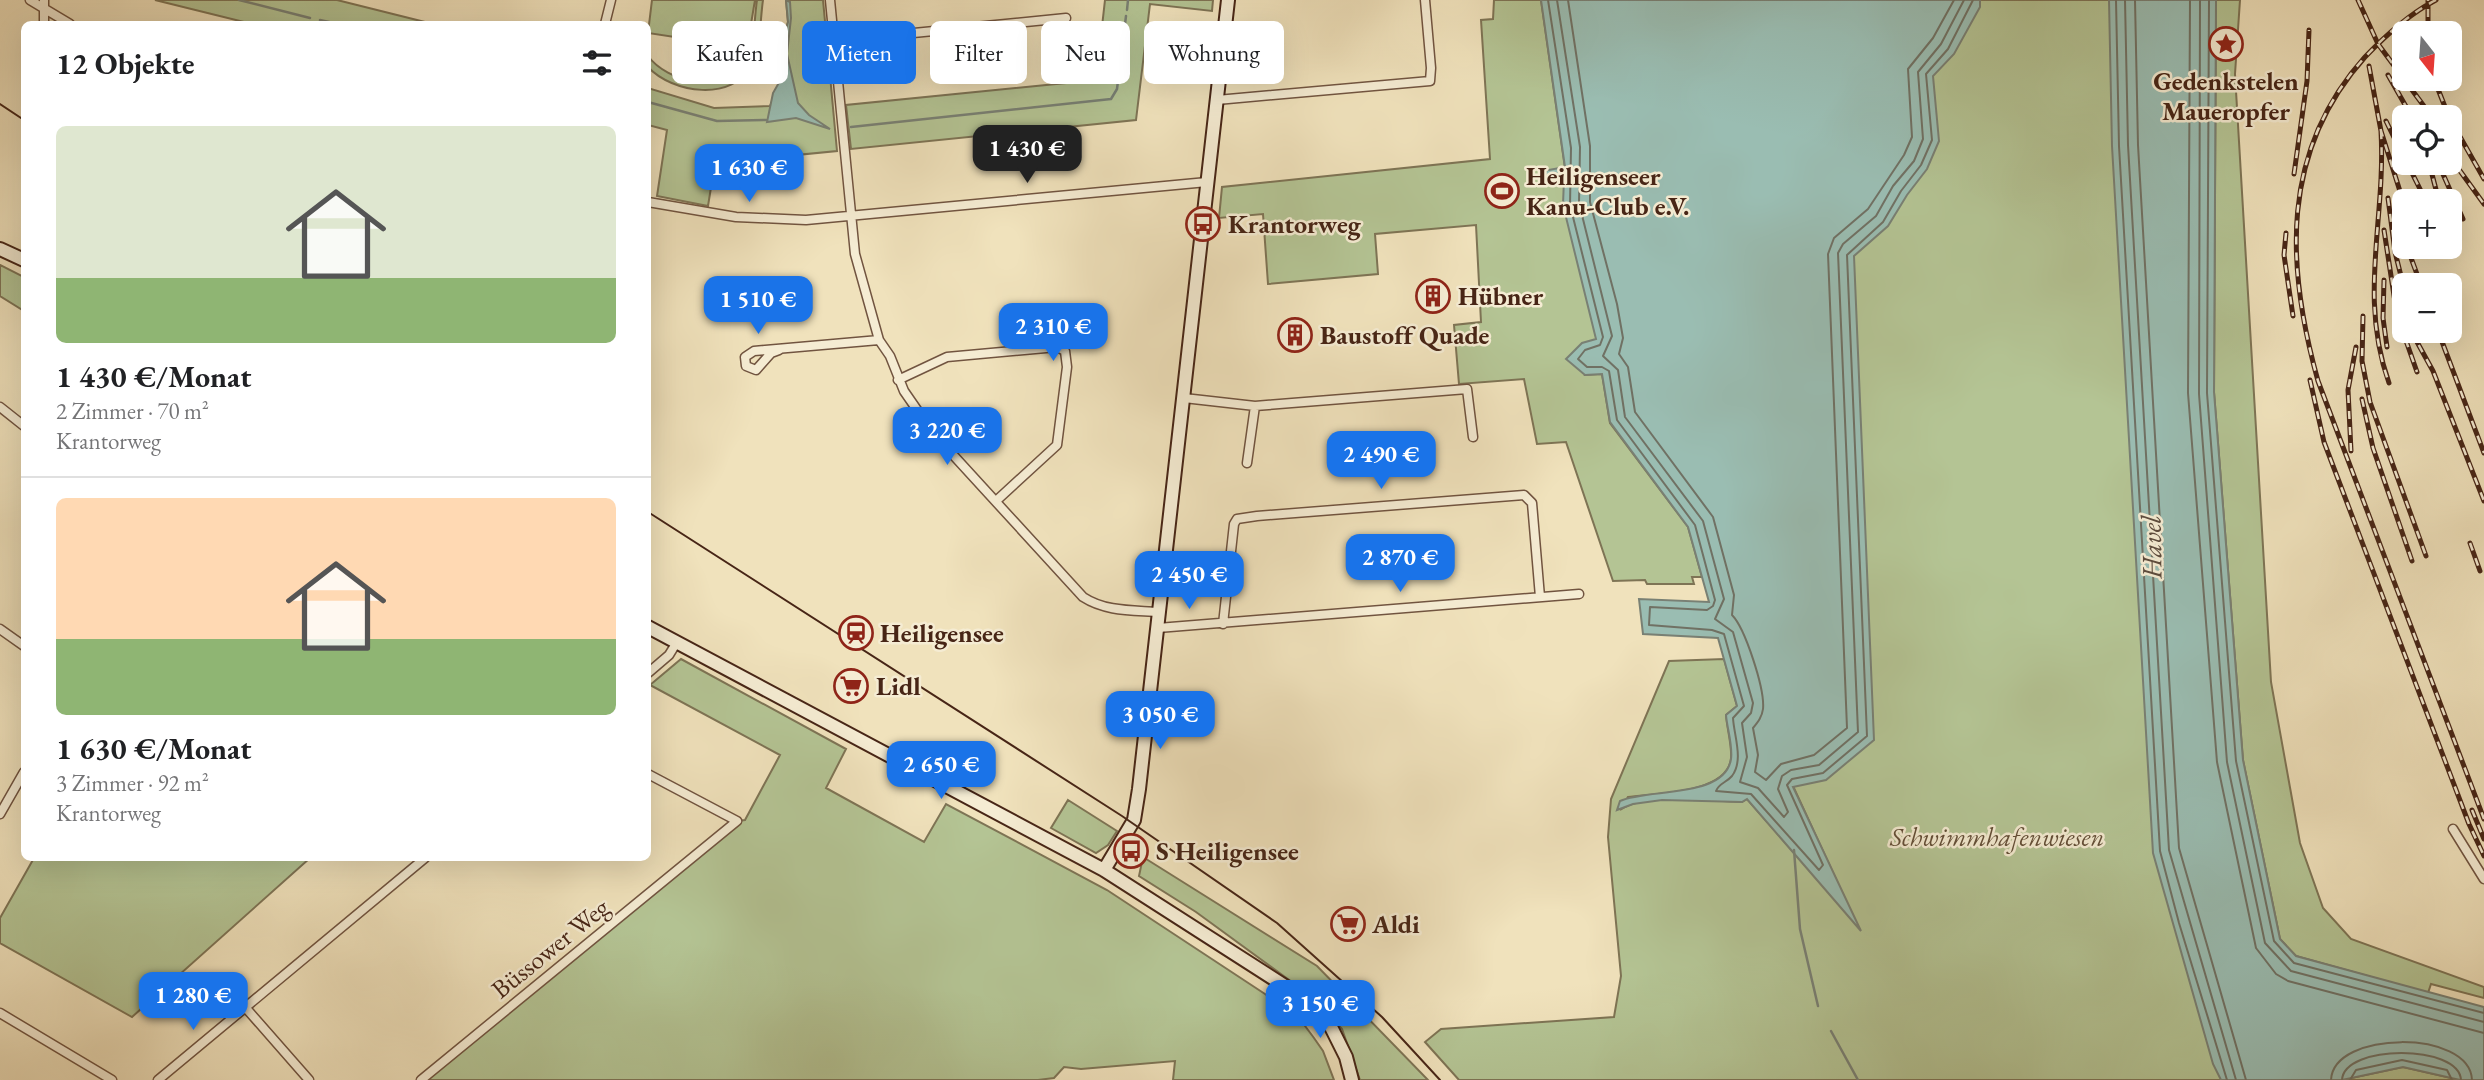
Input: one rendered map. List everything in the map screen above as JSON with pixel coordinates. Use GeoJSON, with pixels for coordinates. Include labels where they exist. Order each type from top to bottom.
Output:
{"type":"FeatureCollection","features":[{"type":"Feature","properties":{"kind":"main road"},"geometry":{"type":"LineString","coordinates":[[1104,870],[1134,820],[1228,0]]}},
{"type":"Feature","properties":{"kind":"main road"},"geometry":{"type":"LineString","coordinates":[[0,249],[21,259]]}},
{"type":"Feature","properties":{"kind":"main road"},"geometry":{"type":"LineString","coordinates":[[651,628],[1104,870],[1312,1006],[1335,1032],[1352,1080]]}},
{"type":"Feature","properties":{"kind":"street"},"geometry":{"type":"LineString","coordinates":[[30,0],[44,5],[67,21]]}},
{"type":"Feature","properties":{"kind":"street"},"geometry":{"type":"LineString","coordinates":[[606,21],[611,0]]}},
{"type":"Feature","properties":{"kind":"street"},"geometry":{"type":"LineString","coordinates":[[830,0],[831,21]]}},
{"type":"Feature","properties":{"kind":"street"},"geometry":{"type":"LineString","coordinates":[[1217,100],[1430,81],[1425,0]]}},
{"type":"Feature","properties":{"kind":"street"},"geometry":{"type":"LineString","coordinates":[[916,33],[1066,18]]}},
{"type":"Feature","properties":{"kind":"street"},"geometry":{"type":"LineString","coordinates":[[836,84],[858,271],[879,340],[890,356],[898,380],[933,433],[1083,597],[1110,609],[1159,612]]}},
{"type":"Feature","properties":{"kind":"street"},"geometry":{"type":"LineString","coordinates":[[651,202],[759,219],[850,218],[1207,182]]}},
{"type":"Feature","properties":{"kind":"street"},"geometry":{"type":"LineString","coordinates":[[779,350],[879,340]]}},
{"type":"Feature","properties":{"kind":"street"},"geometry":{"type":"LineString","coordinates":[[898,380],[938,359],[957,355],[1057,347],[1065,351],[1067,367],[1057,445],[996,502]]}},
{"type":"Feature","properties":{"kind":"street"},"geometry":{"type":"LineString","coordinates":[[1184,398],[1255,406],[1466,389],[1473,437]]}},
{"type":"Feature","properties":{"kind":"street"},"geometry":{"type":"LineString","coordinates":[[1247,463],[1255,406]]}},
{"type":"Feature","properties":{"kind":"street"},"geometry":{"type":"LineString","coordinates":[[0,407],[21,424]]}},
{"type":"Feature","properties":{"kind":"street"},"geometry":{"type":"LineString","coordinates":[[1223,624],[1234,524],[1237,519],[1257,516],[1524,495],[1532,503],[1540,597]]}},
{"type":"Feature","properties":{"kind":"street"},"geometry":{"type":"LineString","coordinates":[[1158,628],[1579,594]]}},
{"type":"Feature","properties":{"kind":"street"},"geometry":{"type":"LineString","coordinates":[[0,629],[21,644]]}},
{"type":"Feature","properties":{"kind":"street"},"geometry":{"type":"LineString","coordinates":[[651,670],[669,655],[677,642]]}},
{"type":"Feature","properties":{"kind":"street","name":"Büssower Weg"},"geometry":{"type":"LineString","coordinates":[[421,1080],[737,821],[651,776]]}},
{"type":"Feature","properties":{"kind":"street"},"geometry":{"type":"LineString","coordinates":[[0,814],[21,777]]}},
{"type":"Feature","properties":{"kind":"street"},"geometry":{"type":"LineString","coordinates":[[2453,829],[2484,879]]}},
{"type":"Feature","properties":{"kind":"street"},"geometry":{"type":"LineString","coordinates":[[158,1080],[421,861]]}},
{"type":"Feature","properties":{"kind":"street"},"geometry":{"type":"LineString","coordinates":[[246,1007],[309,1080]]}},
{"type":"Feature","properties":{"kind":"street"},"geometry":{"type":"LineString","coordinates":[[0,1013],[112,1080]]}},
{"type":"Feature","properties":{"kind":"green space"},"geometry":{"type":"Polygon","coordinates":[[[155,0],[337,0],[421,21],[240,21],[155,0]]]}},
{"type":"Feature","properties":{"kind":"green space"},"geometry":{"type":"Polygon","coordinates":[[[652,0],[755,0],[752,21],[672,21],[672,37],[651,33],[652,0]]]}},
{"type":"Feature","properties":{"kind":"green space"},"geometry":{"type":"Polygon","coordinates":[[[757,0],[763,0],[761,21],[755,21],[757,0]]]}},
{"type":"Feature","properties":{"kind":"green space"},"geometry":{"type":"Polygon","coordinates":[[[786,0],[823,0],[825,21],[802,21],[802,84],[831,84],[837,151],[715,163],[708,206],[657,196],[667,130],[651,126],[651,89],[714,108],[770,106],[780,84],[788,84],[786,0]]]}},
{"type":"Feature","properties":{"kind":"green space"},"geometry":{"type":"Polygon","coordinates":[[[1105,0],[1213,0],[1212,11],[1150,4],[1148,21],[1144,21],[1144,54],[1136,120],[851,149],[846,105],[1056,84],[1130,84],[1130,21],[1103,21],[1105,0]]]}},
{"type":"Feature","properties":{"kind":"green space"},"geometry":{"type":"Polygon","coordinates":[[[1494,0],[1541,0],[1565,168],[1597,340],[1585,375],[1602,374],[1610,423],[1688,527],[1702,577],[1692,577],[1694,584],[1647,584],[1645,580],[1613,581],[1566,442],[1537,444],[1524,379],[1459,384],[1454,325],[1481,322],[1476,225],[1375,234],[1378,274],[1268,284],[1263,214],[1219,218],[1222,187],[1490,159],[1481,20],[1493,19],[1494,0]]]}},
{"type":"Feature","properties":{"kind":"green space","name":"Schwimmhafenwiesen"},"geometry":{"type":"Polygon","coordinates":[[[1884,0],[2119,0],[2228,1080],[1459,1080],[1425,1042],[1441,1029],[1614,1017],[1621,976],[1608,837],[1611,799],[1669,661],[1724,659],[1737,706],[1726,715],[1731,758],[1727,770],[1717,779],[1688,790],[1628,797],[1620,810],[1632,804],[1663,799],[1742,802],[1747,799],[1857,925],[1793,786],[1797,335],[1884,0]]]}},
{"type":"Feature","properties":{"kind":"green space"},"geometry":{"type":"Polygon","coordinates":[[[2216,0],[2240,0],[2235,74],[2271,682],[2300,843],[2323,908],[2351,939],[2484,987],[2484,998],[2431,984],[2428,993],[2296,956],[2280,939],[2243,760],[2214,392],[2216,0]]]}},
{"type":"Feature","properties":{"kind":"green space"},"geometry":{"type":"Polygon","coordinates":[[[651,59],[657,65],[672,75],[672,83],[651,69],[651,59]]]}},
{"type":"Feature","properties":{"kind":"green space"},"geometry":{"type":"Polygon","coordinates":[[[675,84],[732,84],[717,89],[686,88],[675,84]]]}},
{"type":"Feature","properties":{"kind":"green space"},"geometry":{"type":"Polygon","coordinates":[[[0,265],[21,276],[21,309],[0,296],[0,265]]]}},
{"type":"Feature","properties":{"kind":"green space"},"geometry":{"type":"Polygon","coordinates":[[[681,659],[846,749],[826,788],[924,842],[946,804],[1107,890],[1265,994],[1302,1022],[1323,1051],[1334,1080],[1173,1080],[1175,1061],[1081,1069],[1064,1067],[1054,1078],[1038,1080],[421,1080],[737,821],[745,820],[780,755],[651,684],[681,659]]]}},
{"type":"Feature","properties":{"kind":"green space"},"geometry":{"type":"Polygon","coordinates":[[[1068,800],[1117,831],[1108,845],[1096,853],[1051,828],[1068,800]]]}},
{"type":"Feature","properties":{"kind":"green space"},"geometry":{"type":"Polygon","coordinates":[[[1143,857],[1317,966],[1428,1080],[1360,1080],[1342,1029],[1315,999],[1196,912],[1139,876],[1143,857]]]}},
{"type":"Feature","properties":{"kind":"green space"},"geometry":{"type":"Polygon","coordinates":[[[32,861],[307,861],[132,1017],[0,943],[0,918],[32,861]]]}},
{"type":"Feature","properties":{"kind":"green space"},"geometry":{"type":"Polygon","coordinates":[[[2403,1067],[2460,1080],[2342,1080],[2403,1067]]]}},
{"type":"Feature","properties":{"kind":"water"},"geometry":{"type":"Polygon","coordinates":[[[786,0],[790,2],[791,18],[788,45],[788,21],[786,0]]]}},
{"type":"Feature","properties":{"kind":"water"},"geometry":{"type":"Polygon","coordinates":[[[1541,0],[1980,0],[1980,7],[1954,54],[1933,76],[1939,141],[1927,169],[1888,226],[1854,256],[1874,740],[1826,780],[1793,787],[1861,931],[1747,799],[1742,802],[1662,800],[1633,804],[1617,810],[1620,801],[1701,786],[1715,781],[1726,772],[1731,759],[1731,743],[1726,715],[1737,706],[1718,638],[1643,634],[1639,599],[1709,602],[1688,527],[1610,422],[1602,374],[1585,375],[1566,359],[1582,343],[1596,339],[1563,205],[1564,178],[1544,179],[1543,171],[1565,167],[1541,0]]]}},
{"type":"Feature","properties":{"kind":"water","name":"Havel"},"geometry":{"type":"Polygon","coordinates":[[[2109,0],[2216,0],[2214,392],[2243,760],[2280,939],[2296,956],[2484,1007],[2484,1080],[2460,1080],[2403,1067],[2342,1080],[2221,1080],[2213,1064],[2153,853],[2112,146],[2109,0]]]}},
{"type":"Feature","properties":{"kind":"water"},"geometry":{"type":"Polygon","coordinates":[[[788,58],[798,103],[809,115],[830,129],[796,118],[767,122],[773,93],[778,84],[788,84],[788,58]]]}},
{"type":"Feature","properties":{"kind":"waterway"},"geometry":{"type":"LineString","coordinates":[[239,0],[310,18]]}},
{"type":"Feature","properties":{"kind":"waterway"},"geometry":{"type":"LineString","coordinates":[[1127,10],[1128,0]]}},
{"type":"Feature","properties":{"kind":"waterway"},"geometry":{"type":"LineString","coordinates":[[851,127],[1111,99],[1117,89],[1126,16]]}},
{"type":"Feature","properties":{"kind":"waterway"},"geometry":{"type":"LineString","coordinates":[[320,20],[324,21]]}},
{"type":"Feature","properties":{"kind":"waterway"},"geometry":{"type":"LineString","coordinates":[[651,103],[717,121],[766,120]]}},
{"type":"Feature","properties":{"kind":"waterway"},"geometry":{"type":"LineString","coordinates":[[1794,850],[1800,929],[1818,1006]]}},
{"type":"Feature","properties":{"kind":"waterway"},"geometry":{"type":"LineString","coordinates":[[1831,1031],[1858,1080]]}},
{"type":"Feature","properties":{"kind":"tram line"},"geometry":{"type":"LineString","coordinates":[[0,104],[21,118]]}},
{"type":"Feature","properties":{"kind":"tram line"},"geometry":{"type":"LineString","coordinates":[[651,514],[1122,816],[1277,923],[1382,1017],[1440,1080]]}},
{"type":"Feature","properties":{"kind":"railway"},"geometry":{"type":"LineString","coordinates":[[2358,0],[2378,44],[2423,105]]}},
{"type":"Feature","properties":{"kind":"railway"},"geometry":{"type":"LineString","coordinates":[[2428,0],[2428,21]]}},
{"type":"Feature","properties":{"kind":"railway"},"geometry":{"type":"LineString","coordinates":[[2436,0],[2407,18],[2381,41],[2337,93],[2317,132],[2304,171],[2296,253],[2307,338],[2318,381],[2484,819]]}},
{"type":"Feature","properties":{"kind":"railway"},"geometry":{"type":"LineString","coordinates":[[2294,174],[2307,81],[2309,30]]}},
{"type":"Feature","properties":{"kind":"railway"},"geometry":{"type":"LineString","coordinates":[[2369,66],[2381,131],[2399,189]]}},
{"type":"Feature","properties":{"kind":"railway"},"geometry":{"type":"LineString","coordinates":[[2388,75],[2405,105]]}},
{"type":"Feature","properties":{"kind":"railway"},"geometry":{"type":"LineString","coordinates":[[2439,91],[2444,105]]}},
{"type":"Feature","properties":{"kind":"railway"},"geometry":{"type":"LineString","coordinates":[[2386,121],[2392,133]]}},
{"type":"Feature","properties":{"kind":"railway"},"geometry":{"type":"LineString","coordinates":[[2381,131],[2382,164],[2374,288],[2380,351],[2389,383]]}},
{"type":"Feature","properties":{"kind":"railway"},"geometry":{"type":"LineString","coordinates":[[2462,140],[2484,179]]}},
{"type":"Feature","properties":{"kind":"railway"},"geometry":{"type":"LineString","coordinates":[[2462,174],[2484,204]]}},
{"type":"Feature","properties":{"kind":"railway"},"geometry":{"type":"LineString","coordinates":[[2413,175],[2420,189]]}},
{"type":"Feature","properties":{"kind":"railway"},"geometry":{"type":"LineString","coordinates":[[2432,175],[2436,189]]}},
{"type":"Feature","properties":{"kind":"railway"},"geometry":{"type":"LineString","coordinates":[[2443,175],[2463,219]]}},
{"type":"Feature","properties":{"kind":"railway"},"geometry":{"type":"LineString","coordinates":[[2388,198],[2400,273]]}},
{"type":"Feature","properties":{"kind":"railway"},"geometry":{"type":"LineString","coordinates":[[2384,230],[2397,315],[2417,372]]}},
{"type":"Feature","properties":{"kind":"railway"},"geometry":{"type":"LineString","coordinates":[[2286,233],[2284,255],[2293,316]]}},
{"type":"Feature","properties":{"kind":"railway"},"geometry":{"type":"LineString","coordinates":[[2411,259],[2417,273]]}},
{"type":"Feature","properties":{"kind":"railway"},"geometry":{"type":"LineString","coordinates":[[2384,280],[2383,318],[2387,347]]}},
{"type":"Feature","properties":{"kind":"railway"},"geometry":{"type":"LineString","coordinates":[[2363,316],[2362,361],[2370,402],[2426,556]]}},
{"type":"Feature","properties":{"kind":"railway"},"geometry":{"type":"LineString","coordinates":[[2418,343],[2433,371],[2484,501]]}},
{"type":"Feature","properties":{"kind":"railway"},"geometry":{"type":"LineString","coordinates":[[2443,343],[2484,453]]}},
{"type":"Feature","properties":{"kind":"railway"},"geometry":{"type":"LineString","coordinates":[[2351,451],[2348,390],[2356,347]]}},
{"type":"Feature","properties":{"kind":"railway"},"geometry":{"type":"LineString","coordinates":[[2310,380],[2324,442],[2469,824],[2484,856]]}},
{"type":"Feature","properties":{"kind":"railway"},"geometry":{"type":"LineString","coordinates":[[2362,399],[2373,448],[2412,561]]}},
{"type":"Feature","properties":{"kind":"railway"},"geometry":{"type":"LineString","coordinates":[[2470,543],[2480,571]]}},
{"type":"Feature","properties":{"kind":"railway"},"geometry":{"type":"LineString","coordinates":[[2472,810],[2484,839]]}},
{"type":"Feature","properties":{"kind":"place","name":"Gedenkstelen Maueropfer"},"geometry":{"type":"Point","coordinates":[2226,44]}},
{"type":"Feature","properties":{"kind":"place","name":"Heiligenseer Kanu-Club e.V."},"geometry":{"type":"Point","coordinates":[1502,191]}},
{"type":"Feature","properties":{"kind":"place","name":"Krantorweg"},"geometry":{"type":"Point","coordinates":[1203,224]}},
{"type":"Feature","properties":{"kind":"place","name":"Hübner"},"geometry":{"type":"Point","coordinates":[1433,296]}},
{"type":"Feature","properties":{"kind":"place","name":"Baustoff Quade"},"geometry":{"type":"Point","coordinates":[1295,335]}},
{"type":"Feature","properties":{"kind":"place","name":"Heiligensee"},"geometry":{"type":"Point","coordinates":[856,633]}},
{"type":"Feature","properties":{"kind":"place","name":"Lidl"},"geometry":{"type":"Point","coordinates":[851,686]}},
{"type":"Feature","properties":{"kind":"place","name":"S Heiligensee"},"geometry":{"type":"Point","coordinates":[1131,851]}},
{"type":"Feature","properties":{"kind":"place","name":"Aldi"},"geometry":{"type":"Point","coordinates":[1348,924]}}]}
